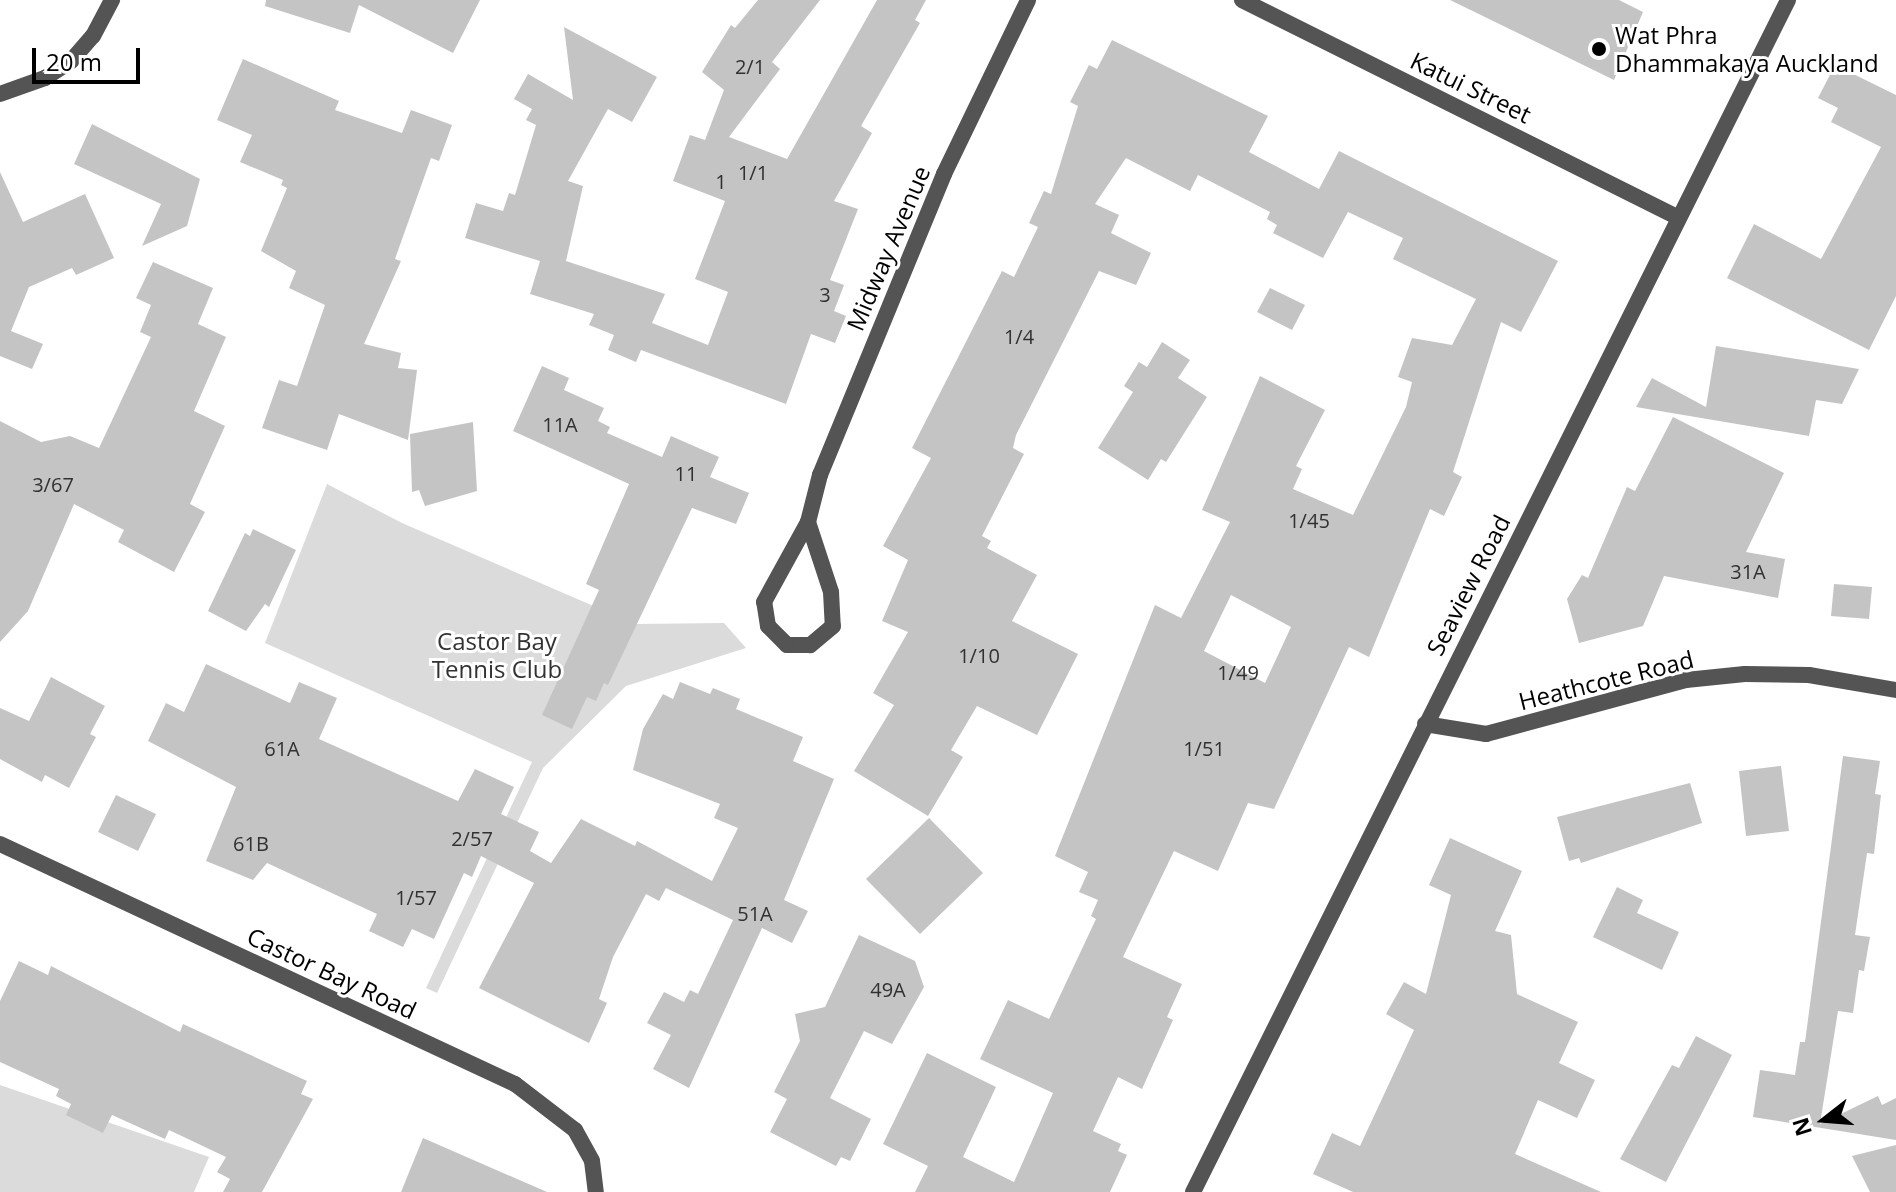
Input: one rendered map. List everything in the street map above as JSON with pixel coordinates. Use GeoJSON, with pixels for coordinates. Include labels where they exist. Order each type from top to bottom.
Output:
{"type":"FeatureCollection","features":[{"type":"Feature","properties":{"kind":"street"},"geometry":{"type":"LineString","coordinates":[[0,94],[45,78],[71,61],[93,36],[112,0]]}},
{"type":"Feature","properties":{"kind":"street","name":"Midway Avenue"},"geometry":{"type":"LineString","coordinates":[[808,522],[831,592],[833,626],[810,645],[787,645],[768,626],[764,602],[808,522],[820,475],[944,174],[1028,0]]}},
{"type":"Feature","properties":{"kind":"street","name":"Katui Street"},"geometry":{"type":"LineString","coordinates":[[1242,0],[1678,217]]}},
{"type":"Feature","properties":{"kind":"street","name":"Seaview Road"},"geometry":{"type":"LineString","coordinates":[[1193,1192],[1788,0]]}},
{"type":"Feature","properties":{"kind":"street","name":"Heathcote Road"},"geometry":{"type":"LineString","coordinates":[[1425,724],[1486,734],[1686,680],[1745,674],[1809,675],[1896,690]]}},
{"type":"Feature","properties":{"kind":"street","name":"Castor Bay Road"},"geometry":{"type":"LineString","coordinates":[[0,844],[515,1084],[575,1130],[592,1161],[596,1192]]}},
{"type":"Feature","properties":{"kind":"green space","name":"Castor Bay Tennis Club"},"geometry":{"type":"Polygon","coordinates":[[[327,484],[402,523],[635,624],[724,623],[746,648],[626,686],[543,768],[437,993],[426,988],[532,762],[265,643],[327,484]]]}},
{"type":"Feature","properties":{"kind":"green space"},"geometry":{"type":"Polygon","coordinates":[[[0,1085],[209,1157],[194,1192],[0,1192],[0,1085]]]}},
{"type":"Feature","properties":{"kind":"building"},"geometry":{"type":"Polygon","coordinates":[[[266,0],[480,0],[453,53],[359,5],[350,33],[265,6],[266,0]]]}},
{"type":"Feature","properties":{"kind":"building"},"geometry":{"type":"Polygon","coordinates":[[[758,0],[820,0],[772,62],[780,69],[729,137],[787,159],[877,0],[926,0],[915,20],[920,23],[861,126],[872,133],[834,201],[858,209],[830,280],[844,285],[834,311],[846,316],[835,343],[811,334],[786,404],[641,350],[636,362],[608,350],[614,335],[589,325],[594,314],[530,294],[540,261],[465,238],[476,203],[503,211],[509,193],[515,195],[536,125],[526,120],[532,109],[514,99],[528,74],[573,100],[564,27],[657,77],[632,122],[608,109],[568,181],[583,186],[566,261],[665,294],[652,323],[708,345],[728,292],[695,279],[725,201],[673,181],[690,135],[705,140],[724,90],[702,72],[731,25],[735,28],[758,0]]]}},
{"type":"Feature","properties":{"kind":"building"},"geometry":{"type":"Polygon","coordinates":[[[1450,0],[1619,0],[1643,12],[1614,80],[1450,0]]]}},
{"type":"Feature","properties":{"kind":"building"},"geometry":{"type":"Polygon","coordinates":[[[1112,40],[1268,116],[1249,152],[1319,189],[1339,151],[1558,261],[1521,332],[1501,322],[1453,472],[1462,477],[1444,516],[1430,509],[1369,657],[1349,647],[1274,809],[1248,803],[1218,871],[1174,851],[1123,957],[1182,984],[1167,1017],[1173,1020],[1142,1089],[1118,1077],[1093,1131],[1121,1144],[1118,1151],[1127,1155],[1110,1192],[915,1192],[928,1166],[883,1144],[927,1053],[996,1087],[963,1157],[1014,1182],[1053,1093],[980,1059],[1008,1000],[1049,1019],[1096,919],[1091,916],[1098,900],[1079,892],[1088,872],[1055,856],[1155,605],[1181,618],[1230,522],[1202,510],[1260,376],[1325,410],[1296,466],[1302,469],[1293,489],[1353,515],[1406,407],[1412,382],[1398,377],[1412,338],[1452,345],[1476,299],[1393,259],[1403,238],[1348,212],[1323,258],[1273,233],[1277,225],[1267,219],[1270,212],[1198,175],[1190,191],[1126,158],[1095,204],[1119,215],[1111,233],[1151,253],[1136,285],[1099,271],[1016,435],[1013,448],[1024,454],[982,536],[991,541],[987,548],[1037,575],[1012,621],[1078,654],[1037,735],[977,706],[951,750],[963,757],[928,816],[854,771],[894,705],[873,693],[908,632],[882,621],[908,560],[883,546],[931,458],[912,448],[1002,271],[1014,277],[1038,227],[1029,223],[1044,191],[1051,194],[1078,106],[1070,102],[1089,65],[1097,69],[1112,40]],[[1231,595],[1204,651],[1265,683],[1291,627],[1231,595]]]}},
{"type":"Feature","properties":{"kind":"building"},"geometry":{"type":"Polygon","coordinates":[[[243,59],[339,101],[335,110],[402,133],[411,110],[452,125],[439,161],[431,158],[395,259],[401,261],[364,344],[401,353],[398,368],[417,370],[408,440],[339,414],[327,450],[262,428],[279,380],[297,386],[325,305],[289,288],[296,271],[261,251],[287,188],[281,185],[283,180],[240,162],[252,135],[217,120],[243,59]]]}},
{"type":"Feature","properties":{"kind":"building"},"geometry":{"type":"Polygon","coordinates":[[[1835,65],[1896,95],[1896,296],[1869,350],[1727,278],[1754,224],[1821,259],[1881,147],[1831,122],[1838,108],[1818,98],[1835,65]]]}},
{"type":"Feature","properties":{"kind":"building"},"geometry":{"type":"Polygon","coordinates":[[[92,124],[200,179],[187,226],[142,246],[161,204],[74,164],[92,124]]]}},
{"type":"Feature","properties":{"kind":"building"},"geometry":{"type":"Polygon","coordinates":[[[0,172],[23,222],[85,194],[114,258],[76,275],[72,268],[29,287],[11,331],[43,344],[32,369],[0,356],[0,172]]]}},
{"type":"Feature","properties":{"kind":"building"},"geometry":{"type":"Polygon","coordinates":[[[153,262],[213,288],[198,324],[226,337],[194,411],[225,426],[190,504],[205,512],[174,572],[118,542],[124,530],[74,504],[28,611],[0,642],[0,421],[41,442],[70,436],[99,448],[151,337],[140,332],[151,305],[136,298],[153,262]]]}},
{"type":"Feature","properties":{"kind":"building"},"geometry":{"type":"Polygon","coordinates":[[[1270,288],[1305,305],[1292,330],[1257,312],[1270,288]]]}},
{"type":"Feature","properties":{"kind":"building"},"geometry":{"type":"Polygon","coordinates":[[[1162,342],[1190,360],[1178,378],[1207,397],[1166,462],[1161,459],[1148,480],[1098,448],[1133,392],[1124,386],[1139,362],[1147,367],[1162,342]]]}},
{"type":"Feature","properties":{"kind":"building"},"geometry":{"type":"Polygon","coordinates":[[[1716,346],[1859,369],[1842,404],[1816,400],[1809,436],[1636,407],[1652,378],[1706,407],[1716,346]]]}},
{"type":"Feature","properties":{"kind":"building"},"geometry":{"type":"Polygon","coordinates":[[[542,366],[569,378],[564,390],[604,408],[598,421],[610,427],[607,433],[662,457],[671,436],[719,457],[710,477],[749,493],[736,524],[692,508],[608,685],[604,683],[596,701],[587,697],[572,729],[542,715],[599,590],[586,584],[629,484],[513,431],[542,366]]]}},
{"type":"Feature","properties":{"kind":"building"},"geometry":{"type":"Polygon","coordinates":[[[1673,417],[1784,473],[1746,552],[1785,559],[1778,598],[1664,576],[1643,626],[1579,643],[1567,599],[1582,575],[1588,578],[1627,487],[1635,491],[1673,417]]]}},
{"type":"Feature","properties":{"kind":"building"},"geometry":{"type":"Polygon","coordinates":[[[473,422],[477,491],[425,506],[419,490],[412,492],[410,434],[473,422]]]}},
{"type":"Feature","properties":{"kind":"building"},"geometry":{"type":"Polygon","coordinates":[[[253,529],[296,550],[269,607],[265,604],[246,631],[208,611],[245,533],[250,536],[253,529]]]}},
{"type":"Feature","properties":{"kind":"building"},"geometry":{"type":"Polygon","coordinates":[[[1834,584],[1872,587],[1869,619],[1831,616],[1834,584]]]}},
{"type":"Feature","properties":{"kind":"building"},"geometry":{"type":"Polygon","coordinates":[[[206,664],[290,703],[299,682],[337,698],[319,739],[458,801],[475,769],[514,787],[501,814],[539,832],[530,851],[551,863],[581,819],[635,846],[637,841],[712,881],[738,828],[714,818],[720,804],[633,770],[643,729],[663,694],[673,699],[680,682],[710,694],[713,688],[740,699],[736,709],[803,737],[793,761],[834,779],[784,900],[808,911],[792,943],[762,928],[689,1088],[653,1069],[671,1035],[647,1023],[664,992],[684,1002],[690,990],[698,994],[733,920],[666,888],[659,901],[646,894],[613,957],[599,999],[607,1003],[589,1043],[479,988],[534,883],[481,856],[472,877],[464,873],[434,939],[412,929],[403,947],[369,931],[377,914],[267,863],[253,880],[206,861],[236,787],[148,741],[166,703],[184,712],[206,664]]]}},
{"type":"Feature","properties":{"kind":"building"},"geometry":{"type":"Polygon","coordinates":[[[51,677],[105,706],[90,734],[96,737],[69,788],[45,775],[42,782],[0,759],[0,708],[29,721],[51,677]]]}},
{"type":"Feature","properties":{"kind":"building"},"geometry":{"type":"Polygon","coordinates":[[[1843,756],[1880,761],[1875,794],[1881,795],[1874,854],[1867,853],[1855,935],[1870,937],[1864,971],[1859,970],[1853,1013],[1838,1011],[1820,1124],[1878,1096],[1882,1105],[1896,1098],[1896,1140],[1753,1117],[1760,1070],[1795,1075],[1800,1042],[1805,1042],[1843,756]]]}},
{"type":"Feature","properties":{"kind":"building"},"geometry":{"type":"Polygon","coordinates":[[[1781,766],[1789,831],[1746,836],[1739,771],[1781,766]]]}},
{"type":"Feature","properties":{"kind":"building"},"geometry":{"type":"Polygon","coordinates":[[[1690,783],[1702,823],[1581,863],[1579,858],[1569,861],[1557,817],[1690,783]]]}},
{"type":"Feature","properties":{"kind":"building"},"geometry":{"type":"Polygon","coordinates":[[[116,795],[156,814],[138,851],[98,832],[116,795]]]}},
{"type":"Feature","properties":{"kind":"building"},"geometry":{"type":"Polygon","coordinates":[[[929,818],[983,873],[920,934],[866,879],[929,818]]]}},
{"type":"Feature","properties":{"kind":"building"},"geometry":{"type":"Polygon","coordinates":[[[1450,838],[1522,871],[1495,931],[1511,935],[1517,994],[1578,1022],[1559,1063],[1595,1080],[1577,1118],[1538,1100],[1515,1154],[1601,1192],[1353,1192],[1313,1174],[1332,1133],[1360,1146],[1414,1030],[1386,1014],[1404,982],[1426,994],[1451,895],[1429,885],[1450,838]]]}},
{"type":"Feature","properties":{"kind":"building"},"geometry":{"type":"Polygon","coordinates":[[[1617,887],[1643,900],[1637,913],[1679,932],[1662,970],[1593,937],[1617,887]]]}},
{"type":"Feature","properties":{"kind":"building"},"geometry":{"type":"Polygon","coordinates":[[[859,935],[915,961],[924,987],[892,1044],[864,1031],[830,1098],[871,1119],[850,1161],[841,1157],[836,1166],[770,1132],[787,1099],[774,1092],[800,1041],[795,1014],[825,1007],[859,935]]]}},
{"type":"Feature","properties":{"kind":"building"},"geometry":{"type":"Polygon","coordinates":[[[19,961],[48,975],[51,966],[180,1032],[183,1024],[307,1081],[301,1094],[313,1099],[262,1192],[223,1192],[230,1179],[217,1172],[226,1157],[169,1130],[165,1139],[112,1115],[103,1133],[66,1115],[71,1104],[56,1096],[59,1089],[0,1062],[0,1001],[19,961]]]}},
{"type":"Feature","properties":{"kind":"building"},"geometry":{"type":"Polygon","coordinates":[[[1696,1036],[1732,1055],[1666,1182],[1620,1159],[1672,1065],[1679,1068],[1696,1036]]]}},
{"type":"Feature","properties":{"kind":"building"},"geometry":{"type":"Polygon","coordinates":[[[423,1138],[547,1192],[401,1192],[423,1138]]]}},
{"type":"Feature","properties":{"kind":"building"},"geometry":{"type":"Polygon","coordinates":[[[1896,1145],[1896,1192],[1870,1192],[1852,1156],[1896,1145]]]}},
{"type":"Feature","properties":{"kind":"place","name":"Wat Phra Dhammakaya Auckland"},"geometry":{"type":"Point","coordinates":[1599,49]}}]}
